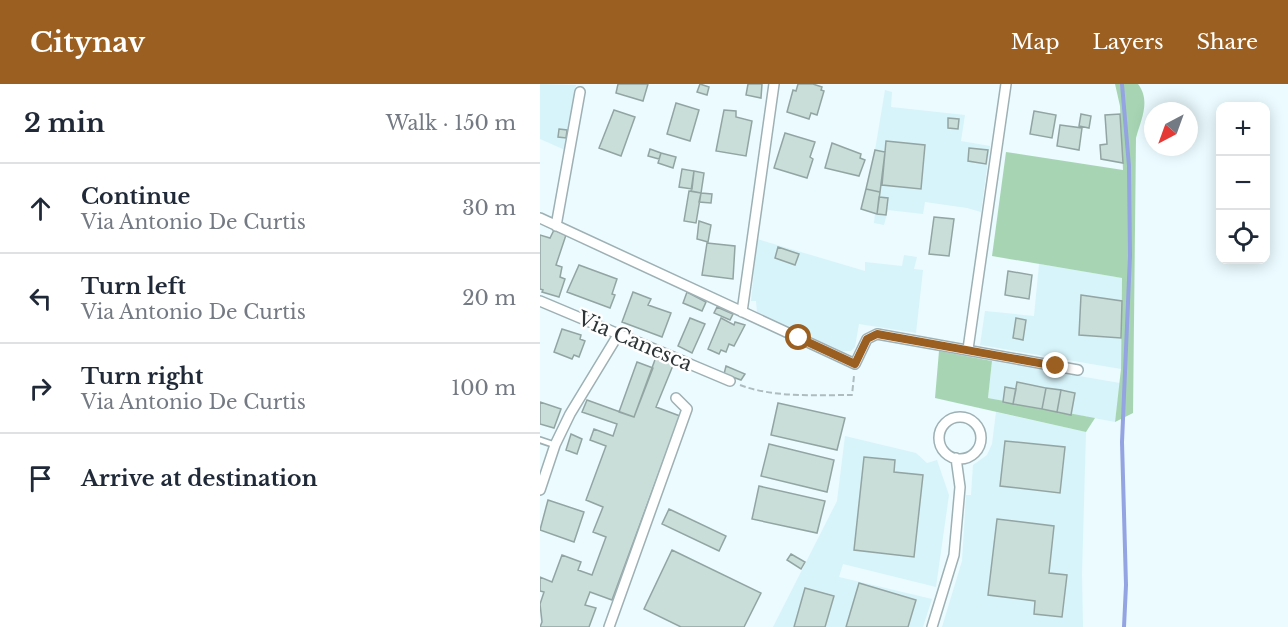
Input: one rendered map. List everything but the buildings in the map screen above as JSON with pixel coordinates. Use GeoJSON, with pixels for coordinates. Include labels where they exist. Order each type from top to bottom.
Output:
{"type":"FeatureCollection","features":[{"type":"Feature","properties":{"kind":"street"},"geometry":{"type":"LineString","coordinates":[[742,312],[774,84]]}},
{"type":"Feature","properties":{"kind":"street"},"geometry":{"type":"LineString","coordinates":[[968,349],[1006,84]]}},
{"type":"Feature","properties":{"kind":"street"},"geometry":{"type":"LineString","coordinates":[[556,226],[580,92]]}},
{"type":"Feature","properties":{"kind":"street"},"geometry":{"type":"LineString","coordinates":[[540,218],[855,364],[867,339],[877,334],[1078,370]]}},
{"type":"Feature","properties":{"kind":"street","name":"Via Canesca"},"geometry":{"type":"LineString","coordinates":[[540,301],[730,381]]}},
{"type":"Feature","properties":{"kind":"street"},"geometry":{"type":"LineString","coordinates":[[540,490],[555,445],[570,414],[618,334]]}},
{"type":"Feature","properties":{"kind":"street"},"geometry":{"type":"LineString","coordinates":[[609,627],[687,409],[676,398]]}},
{"type":"Feature","properties":{"kind":"street"},"geometry":{"type":"LineString","coordinates":[[962,417],[975,423],[979,428],[981,442],[975,453],[969,457],[956,458],[945,452],[941,446],[940,432],[948,420],[962,417]]}},
{"type":"Feature","properties":{"kind":"street"},"geometry":{"type":"LineString","coordinates":[[932,627],[954,555],[960,495],[956,458]]}},
{"type":"Feature","properties":{"kind":"lane"},"geometry":{"type":"LineString","coordinates":[[540,440],[555,445]]}},
{"type":"Feature","properties":{"kind":"path"},"geometry":{"type":"LineString","coordinates":[[730,381],[754,390],[804,396],[852,395],[855,364]]}},
{"type":"Feature","properties":{"kind":"shaded area"},"geometry":{"type":"Polygon","coordinates":[[[540,84],[576,85],[565,150],[540,139],[540,84]]]}},
{"type":"Feature","properties":{"kind":"shaded area"},"geometry":{"type":"Polygon","coordinates":[[[885,90],[892,92],[891,107],[965,115],[961,141],[990,146],[981,212],[925,202],[923,214],[888,210],[884,225],[874,223],[875,213],[861,209],[875,150],[885,90]]]}},
{"type":"Feature","properties":{"kind":"shaded area"},"geometry":{"type":"Polygon","coordinates":[[[757,239],[865,271],[865,262],[902,266],[904,255],[917,257],[914,269],[923,270],[916,333],[859,324],[855,347],[851,351],[842,351],[757,312],[756,301],[751,301],[757,239]]]}},
{"type":"Feature","properties":{"kind":"shaded area"},"geometry":{"type":"Polygon","coordinates":[[[1039,264],[1122,278],[1121,369],[980,345],[985,311],[1034,316],[1039,264]]]}},
{"type":"Feature","properties":{"kind":"shaded area"},"geometry":{"type":"Polygon","coordinates":[[[992,361],[1120,383],[1115,422],[988,398],[992,361]]]}},
{"type":"Feature","properties":{"kind":"shaded area"},"geometry":{"type":"Polygon","coordinates":[[[996,412],[1086,432],[1082,574],[1083,627],[942,627],[962,561],[966,495],[971,495],[973,465],[987,455],[992,444],[996,412]]]}},
{"type":"Feature","properties":{"kind":"shaded area"},"geometry":{"type":"Polygon","coordinates":[[[845,436],[916,453],[927,463],[937,460],[949,495],[936,587],[843,564],[839,577],[932,599],[923,627],[773,627],[837,501],[845,436]]]}},
{"type":"Feature","properties":{"kind":"green space"},"geometry":{"type":"Polygon","coordinates":[[[1115,84],[1138,84],[1142,90],[1144,104],[1136,138],[1133,413],[1115,422],[1121,369],[1122,278],[992,256],[1006,152],[1123,170],[1120,106],[1115,84]]]}},
{"type":"Feature","properties":{"kind":"green space"},"geometry":{"type":"Polygon","coordinates":[[[939,351],[992,361],[988,398],[1095,418],[1086,432],[935,398],[939,351]]]}},
{"type":"Feature","properties":{"kind":"waterway"},"geometry":{"type":"LineString","coordinates":[[1122,84],[1129,166],[1130,256],[1122,442],[1126,585],[1124,627]]}},
{"type":"Feature","properties":{"kind":"route"},"geometry":{"type":"LineString","coordinates":[[799,338],[855,364],[867,339],[877,334],[1056,366]]}}]}
